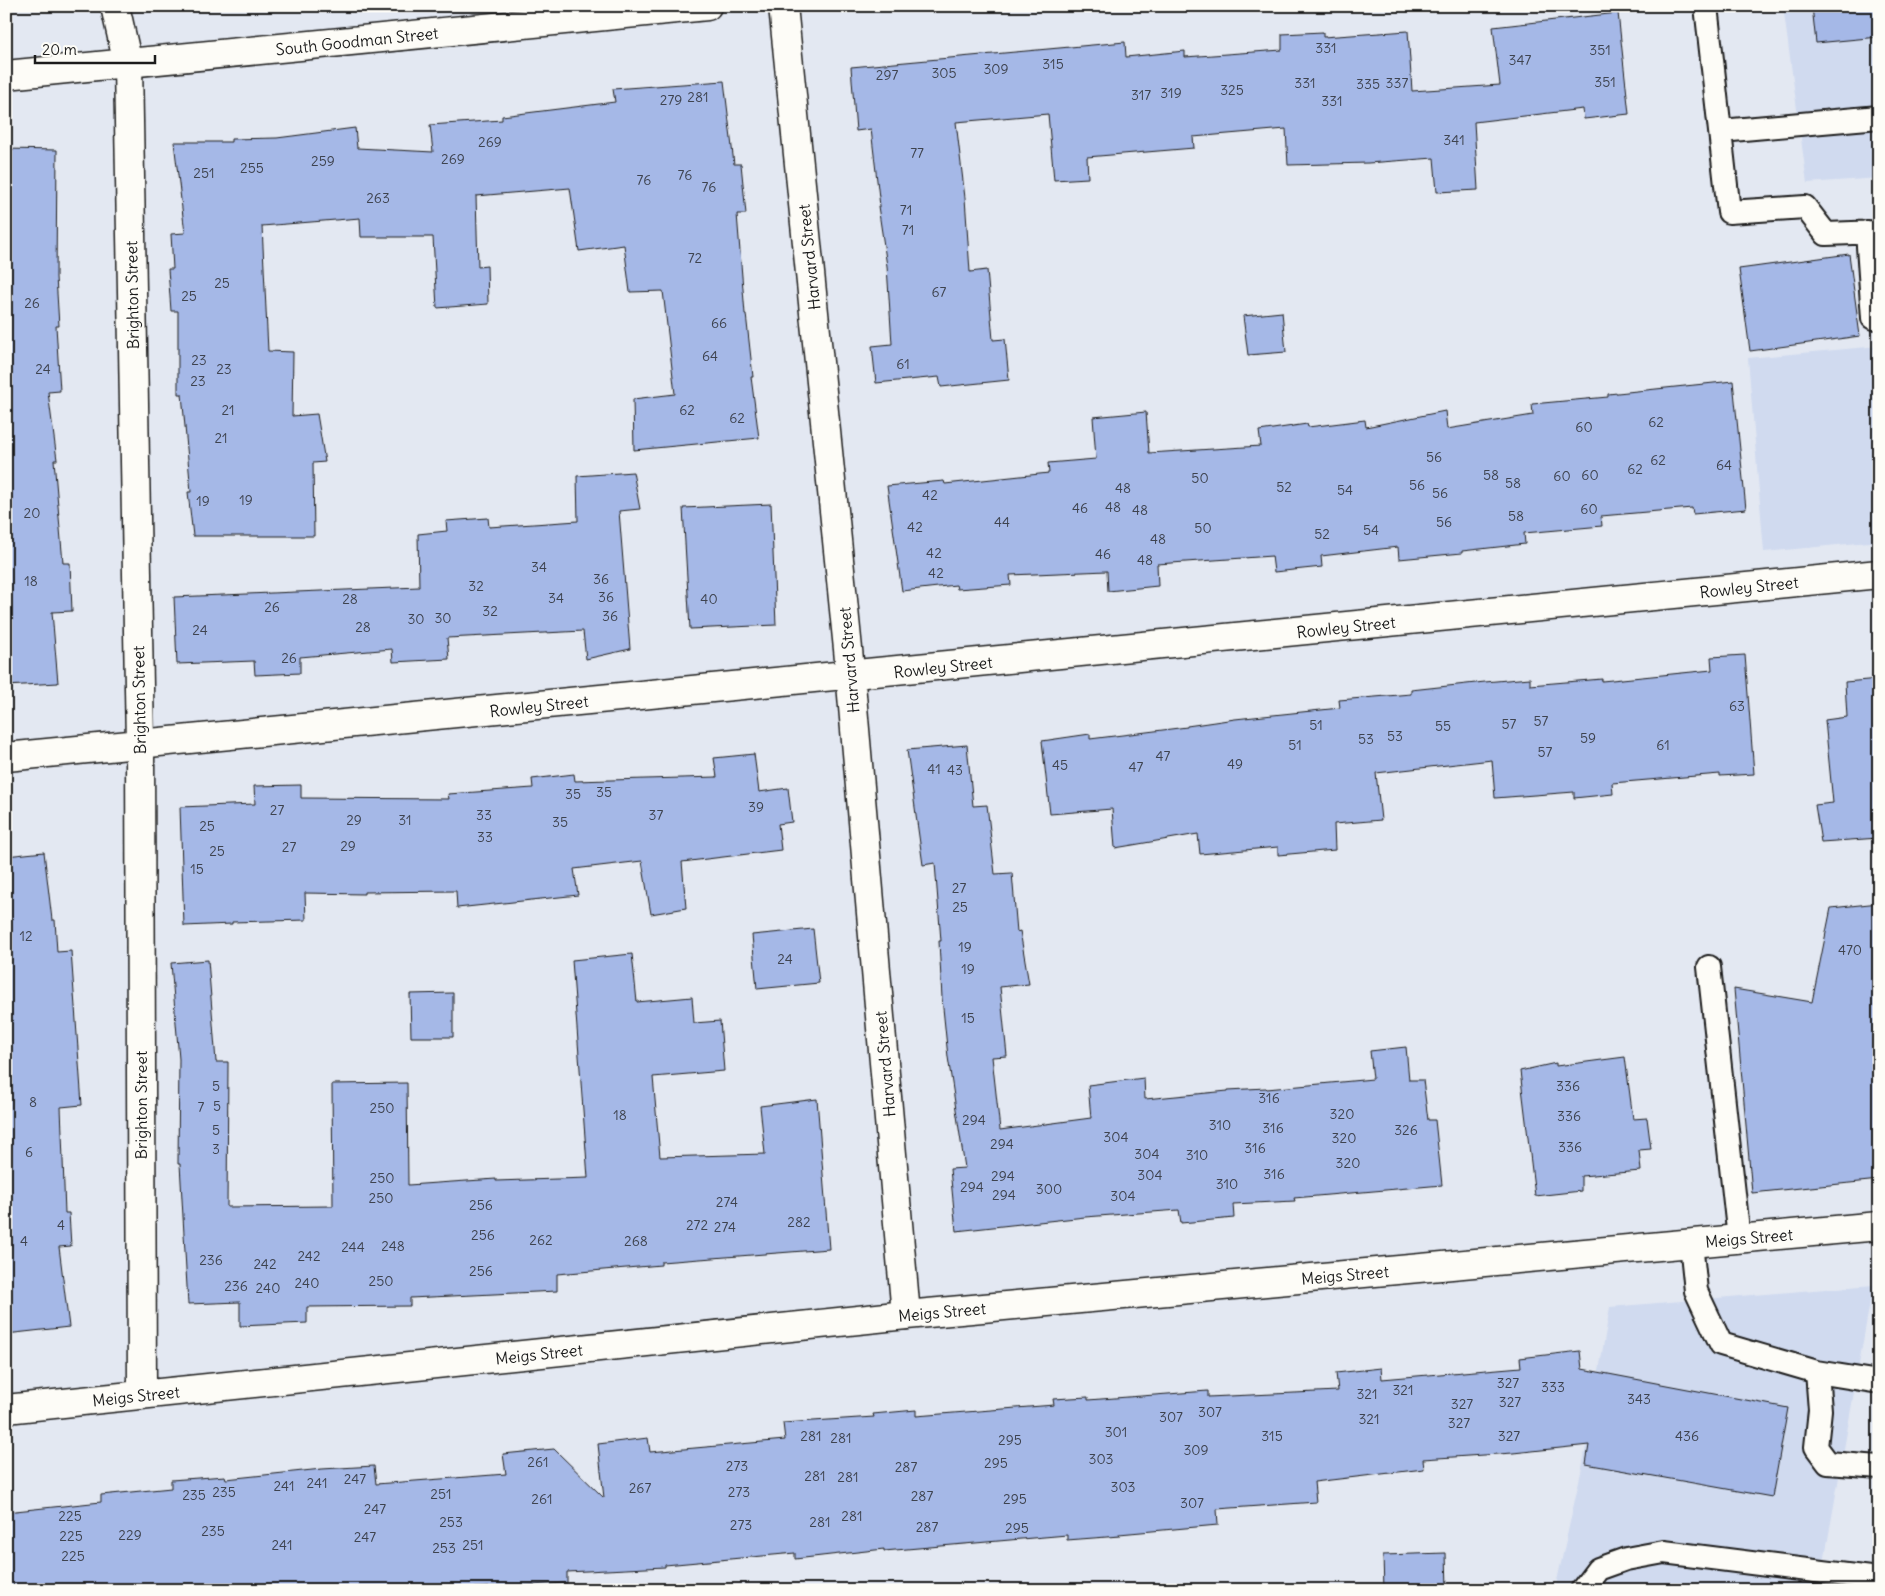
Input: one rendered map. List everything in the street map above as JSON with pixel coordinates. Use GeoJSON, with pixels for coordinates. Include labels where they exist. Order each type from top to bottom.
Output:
{"type":"FeatureCollection","features":[{"type":"Feature","properties":{"kind":"street","name":"Brighton Street"},"geometry":{"type":"LineString","coordinates":[[115,6],[128,64],[140,744],[142,1395]]}},
{"type":"Feature","properties":{"kind":"street","name":"South Goodman Street"},"geometry":{"type":"LineString","coordinates":[[6,75],[707,6]]}},
{"type":"Feature","properties":{"kind":"street","name":"Harvard Street"},"geometry":{"type":"LineString","coordinates":[[784,6],[850,676],[906,1315]]}},
{"type":"Feature","properties":{"kind":"street","name":"Rowley Street"},"geometry":{"type":"LineString","coordinates":[[6,757],[1879,574]]}},
{"type":"Feature","properties":{"kind":"street","name":"Meigs Street"},"geometry":{"type":"LineString","coordinates":[[6,1409],[906,1315],[1879,1226]]}},
{"type":"Feature","properties":{"kind":"lane"},"geometry":{"type":"LineString","coordinates":[[1706,6],[1729,212],[1805,207],[1826,234],[1873,232],[1873,318]]}},
{"type":"Feature","properties":{"kind":"lane"},"geometry":{"type":"LineString","coordinates":[[1721,132],[1879,117]]}},
{"type":"Feature","properties":{"kind":"lane"},"geometry":{"type":"LineString","coordinates":[[1709,967],[1739,1239]]}},
{"type":"Feature","properties":{"kind":"lane"},"geometry":{"type":"LineString","coordinates":[[1691,1243],[1696,1291],[1721,1344],[1817,1372],[1879,1382]]}},
{"type":"Feature","properties":{"kind":"lane"},"geometry":{"type":"LineString","coordinates":[[1817,1372],[1820,1410],[1816,1448],[1828,1463],[1879,1467]]}},
{"type":"Feature","properties":{"kind":"lane"},"geometry":{"type":"LineString","coordinates":[[1582,1590],[1598,1569],[1626,1559],[1664,1552],[1879,1579]]}},
{"type":"Feature","properties":{"kind":"shaded area"},"geometry":{"type":"Polygon","coordinates":[[[1783,6],[1879,6],[1879,178],[1807,183],[1783,6]]]}},
{"type":"Feature","properties":{"kind":"shaded area"},"geometry":{"type":"Polygon","coordinates":[[[1879,346],[1879,541],[1764,552],[1748,358],[1879,346]]]}},
{"type":"Feature","properties":{"kind":"shaded area"},"geometry":{"type":"Polygon","coordinates":[[[1873,1285],[1819,1590],[1555,1590],[1583,1463],[1610,1307],[1873,1285]]]}},
{"type":"Feature","properties":{"kind":"building"},"geometry":{"type":"Polygon","coordinates":[[[1812,6],[1879,6],[1879,37],[1816,43],[1812,6]]]}},
{"type":"Feature","properties":{"kind":"building"},"geometry":{"type":"Polygon","coordinates":[[[1618,13],[1629,114],[1584,119],[1583,109],[1474,122],[1478,190],[1437,192],[1434,158],[1368,163],[1288,165],[1286,129],[1193,137],[1194,148],[1087,157],[1088,178],[1054,180],[1048,114],[956,122],[965,198],[970,272],[987,270],[993,340],[1005,339],[1009,380],[941,387],[939,377],[876,383],[872,346],[892,344],[887,266],[878,206],[880,206],[871,129],[856,131],[851,67],[1125,42],[1126,57],[1185,51],[1185,57],[1282,50],[1282,34],[1323,32],[1323,37],[1408,31],[1412,91],[1500,85],[1493,27],[1618,13]]]}},
{"type":"Feature","properties":{"kind":"building"},"geometry":{"type":"Polygon","coordinates":[[[724,81],[734,164],[741,164],[746,214],[737,214],[745,314],[753,377],[751,377],[759,438],[634,450],[633,399],[675,394],[663,291],[630,292],[624,245],[579,251],[570,188],[476,196],[478,267],[487,266],[488,304],[437,308],[433,237],[361,237],[360,218],[262,226],[268,351],[293,352],[292,416],[317,414],[325,462],[313,463],[314,536],[193,536],[188,492],[191,492],[182,394],[178,394],[178,311],[171,311],[168,269],[173,269],[171,234],[185,233],[174,142],[231,142],[231,139],[277,138],[355,128],[357,148],[433,152],[430,125],[502,120],[502,116],[615,102],[613,89],[724,81]]]}},
{"type":"Feature","properties":{"kind":"building"},"geometry":{"type":"Polygon","coordinates":[[[6,149],[57,150],[56,277],[59,326],[56,326],[60,391],[48,392],[57,460],[54,460],[63,563],[70,563],[72,611],[52,612],[58,683],[6,686],[6,149]]]}},
{"type":"Feature","properties":{"kind":"building"},"geometry":{"type":"Polygon","coordinates":[[[1849,254],[1860,336],[1750,351],[1739,269],[1849,254]]]}},
{"type":"Feature","properties":{"kind":"building"},"geometry":{"type":"Polygon","coordinates":[[[1282,312],[1286,352],[1248,355],[1243,316],[1282,312]]]}},
{"type":"Feature","properties":{"kind":"building"},"geometry":{"type":"Polygon","coordinates":[[[1733,381],[1746,509],[1693,514],[1692,508],[1601,516],[1602,526],[1524,533],[1525,544],[1399,559],[1398,547],[1321,556],[1322,567],[1274,572],[1272,556],[1157,564],[1158,586],[1108,591],[1107,571],[1010,575],[1011,585],[957,589],[956,585],[902,591],[887,486],[944,481],[945,484],[1049,473],[1048,463],[1096,459],[1093,417],[1146,412],[1149,453],[1261,446],[1259,431],[1307,424],[1308,427],[1365,420],[1366,427],[1445,411],[1447,429],[1533,415],[1532,404],[1608,397],[1608,394],[1733,381]]]}},
{"type":"Feature","properties":{"kind":"building"},"geometry":{"type":"Polygon","coordinates":[[[633,472],[640,509],[619,511],[630,649],[586,659],[583,631],[447,638],[449,659],[393,662],[392,649],[300,657],[300,673],[255,675],[254,661],[177,664],[174,597],[419,587],[418,534],[447,531],[446,521],[488,518],[489,527],[578,521],[577,476],[633,472]]]}},
{"type":"Feature","properties":{"kind":"building"},"geometry":{"type":"Polygon","coordinates":[[[771,504],[776,625],[690,629],[683,508],[771,504]]]}},
{"type":"Feature","properties":{"kind":"building"},"geometry":{"type":"Polygon","coordinates":[[[1745,655],[1754,774],[1720,776],[1720,774],[1612,783],[1613,794],[1574,798],[1574,792],[1495,798],[1492,760],[1376,773],[1381,820],[1334,824],[1335,850],[1278,855],[1278,847],[1200,854],[1198,834],[1115,848],[1112,809],[1050,814],[1042,741],[1090,734],[1090,739],[1235,719],[1340,708],[1339,700],[1411,694],[1411,690],[1485,682],[1530,678],[1530,685],[1602,679],[1602,681],[1712,670],[1711,657],[1745,655]]]}},
{"type":"Feature","properties":{"kind":"building"},"geometry":{"type":"Polygon","coordinates":[[[1879,679],[1879,838],[1821,842],[1815,805],[1833,803],[1825,720],[1847,717],[1845,682],[1879,679]]]}},
{"type":"Feature","properties":{"kind":"building"},"geometry":{"type":"Polygon","coordinates":[[[967,745],[973,806],[987,805],[995,874],[1012,873],[1017,932],[1020,931],[1029,984],[1000,987],[1007,1056],[992,1057],[1000,1130],[1091,1118],[1088,1085],[1144,1078],[1145,1099],[1228,1090],[1267,1089],[1373,1079],[1370,1051],[1406,1047],[1409,1080],[1423,1080],[1428,1120],[1435,1120],[1442,1185],[1294,1198],[1295,1201],[1233,1204],[1234,1218],[1181,1223],[1179,1210],[1085,1217],[956,1231],[950,1169],[965,1168],[948,1057],[942,998],[939,941],[941,941],[935,863],[923,865],[907,750],[967,745]]]}},
{"type":"Feature","properties":{"kind":"building"},"geometry":{"type":"Polygon","coordinates":[[[754,754],[759,792],[788,788],[792,822],[778,824],[781,850],[682,862],[686,908],[651,914],[642,861],[574,869],[578,895],[457,908],[456,891],[364,892],[364,894],[305,893],[306,920],[232,922],[232,924],[184,926],[180,807],[255,804],[254,786],[301,785],[301,798],[449,799],[448,794],[533,788],[532,779],[574,774],[575,781],[717,777],[714,758],[754,754]]]}},
{"type":"Feature","properties":{"kind":"building"},"geometry":{"type":"Polygon","coordinates":[[[44,852],[52,920],[55,920],[57,952],[71,951],[82,1105],[61,1107],[65,1213],[69,1213],[71,1246],[59,1247],[69,1327],[6,1334],[6,856],[44,852]]]}},
{"type":"Feature","properties":{"kind":"building"},"geometry":{"type":"Polygon","coordinates":[[[1879,903],[1879,1180],[1752,1193],[1734,989],[1812,1002],[1831,908],[1879,903]]]}},
{"type":"Feature","properties":{"kind":"building"},"geometry":{"type":"Polygon","coordinates":[[[813,929],[819,983],[757,989],[752,935],[813,929]]]}},
{"type":"Feature","properties":{"kind":"building"},"geometry":{"type":"Polygon","coordinates":[[[632,954],[637,1002],[692,997],[694,1023],[720,1021],[724,1071],[653,1077],[660,1157],[765,1154],[760,1106],[817,1099],[829,1249],[661,1262],[661,1265],[557,1274],[557,1291],[410,1298],[410,1306],[307,1307],[307,1323],[240,1326],[240,1302],[188,1304],[180,1164],[178,1164],[179,1059],[171,963],[208,960],[216,1062],[228,1062],[227,1207],[333,1206],[332,1084],[407,1083],[408,1185],[496,1179],[496,1181],[588,1178],[572,960],[632,954]]]}},
{"type":"Feature","properties":{"kind":"building"},"geometry":{"type":"Polygon","coordinates":[[[453,993],[453,1037],[411,1037],[410,994],[453,993]]]}},
{"type":"Feature","properties":{"kind":"building"},"geometry":{"type":"Polygon","coordinates":[[[1625,1057],[1633,1119],[1647,1118],[1651,1149],[1639,1150],[1641,1171],[1581,1176],[1581,1191],[1535,1196],[1520,1071],[1556,1063],[1556,1066],[1625,1057]]]}},
{"type":"Feature","properties":{"kind":"building"},"geometry":{"type":"Polygon","coordinates":[[[1580,1351],[1582,1369],[1788,1408],[1772,1497],[1586,1464],[1589,1445],[1513,1453],[1423,1459],[1424,1469],[1314,1482],[1316,1502],[1217,1509],[1218,1525],[1119,1534],[1120,1536],[1067,1540],[1067,1535],[884,1551],[884,1549],[795,1559],[795,1553],[665,1565],[665,1567],[567,1572],[567,1583],[475,1588],[475,1590],[6,1590],[6,1512],[101,1502],[101,1495],[171,1488],[171,1480],[225,1476],[226,1479],[322,1469],[374,1466],[376,1484],[506,1474],[503,1454],[554,1449],[604,1498],[598,1444],[648,1438],[650,1452],[785,1440],[783,1423],[874,1417],[873,1414],[916,1410],[916,1416],[1054,1405],[1053,1399],[1088,1397],[1088,1400],[1208,1391],[1208,1397],[1338,1391],[1336,1373],[1381,1368],[1382,1379],[1521,1367],[1520,1358],[1580,1351]]]}},
{"type":"Feature","properties":{"kind":"building"},"geometry":{"type":"Polygon","coordinates":[[[1446,1553],[1447,1590],[1384,1590],[1383,1555],[1446,1553]]]}}]}
